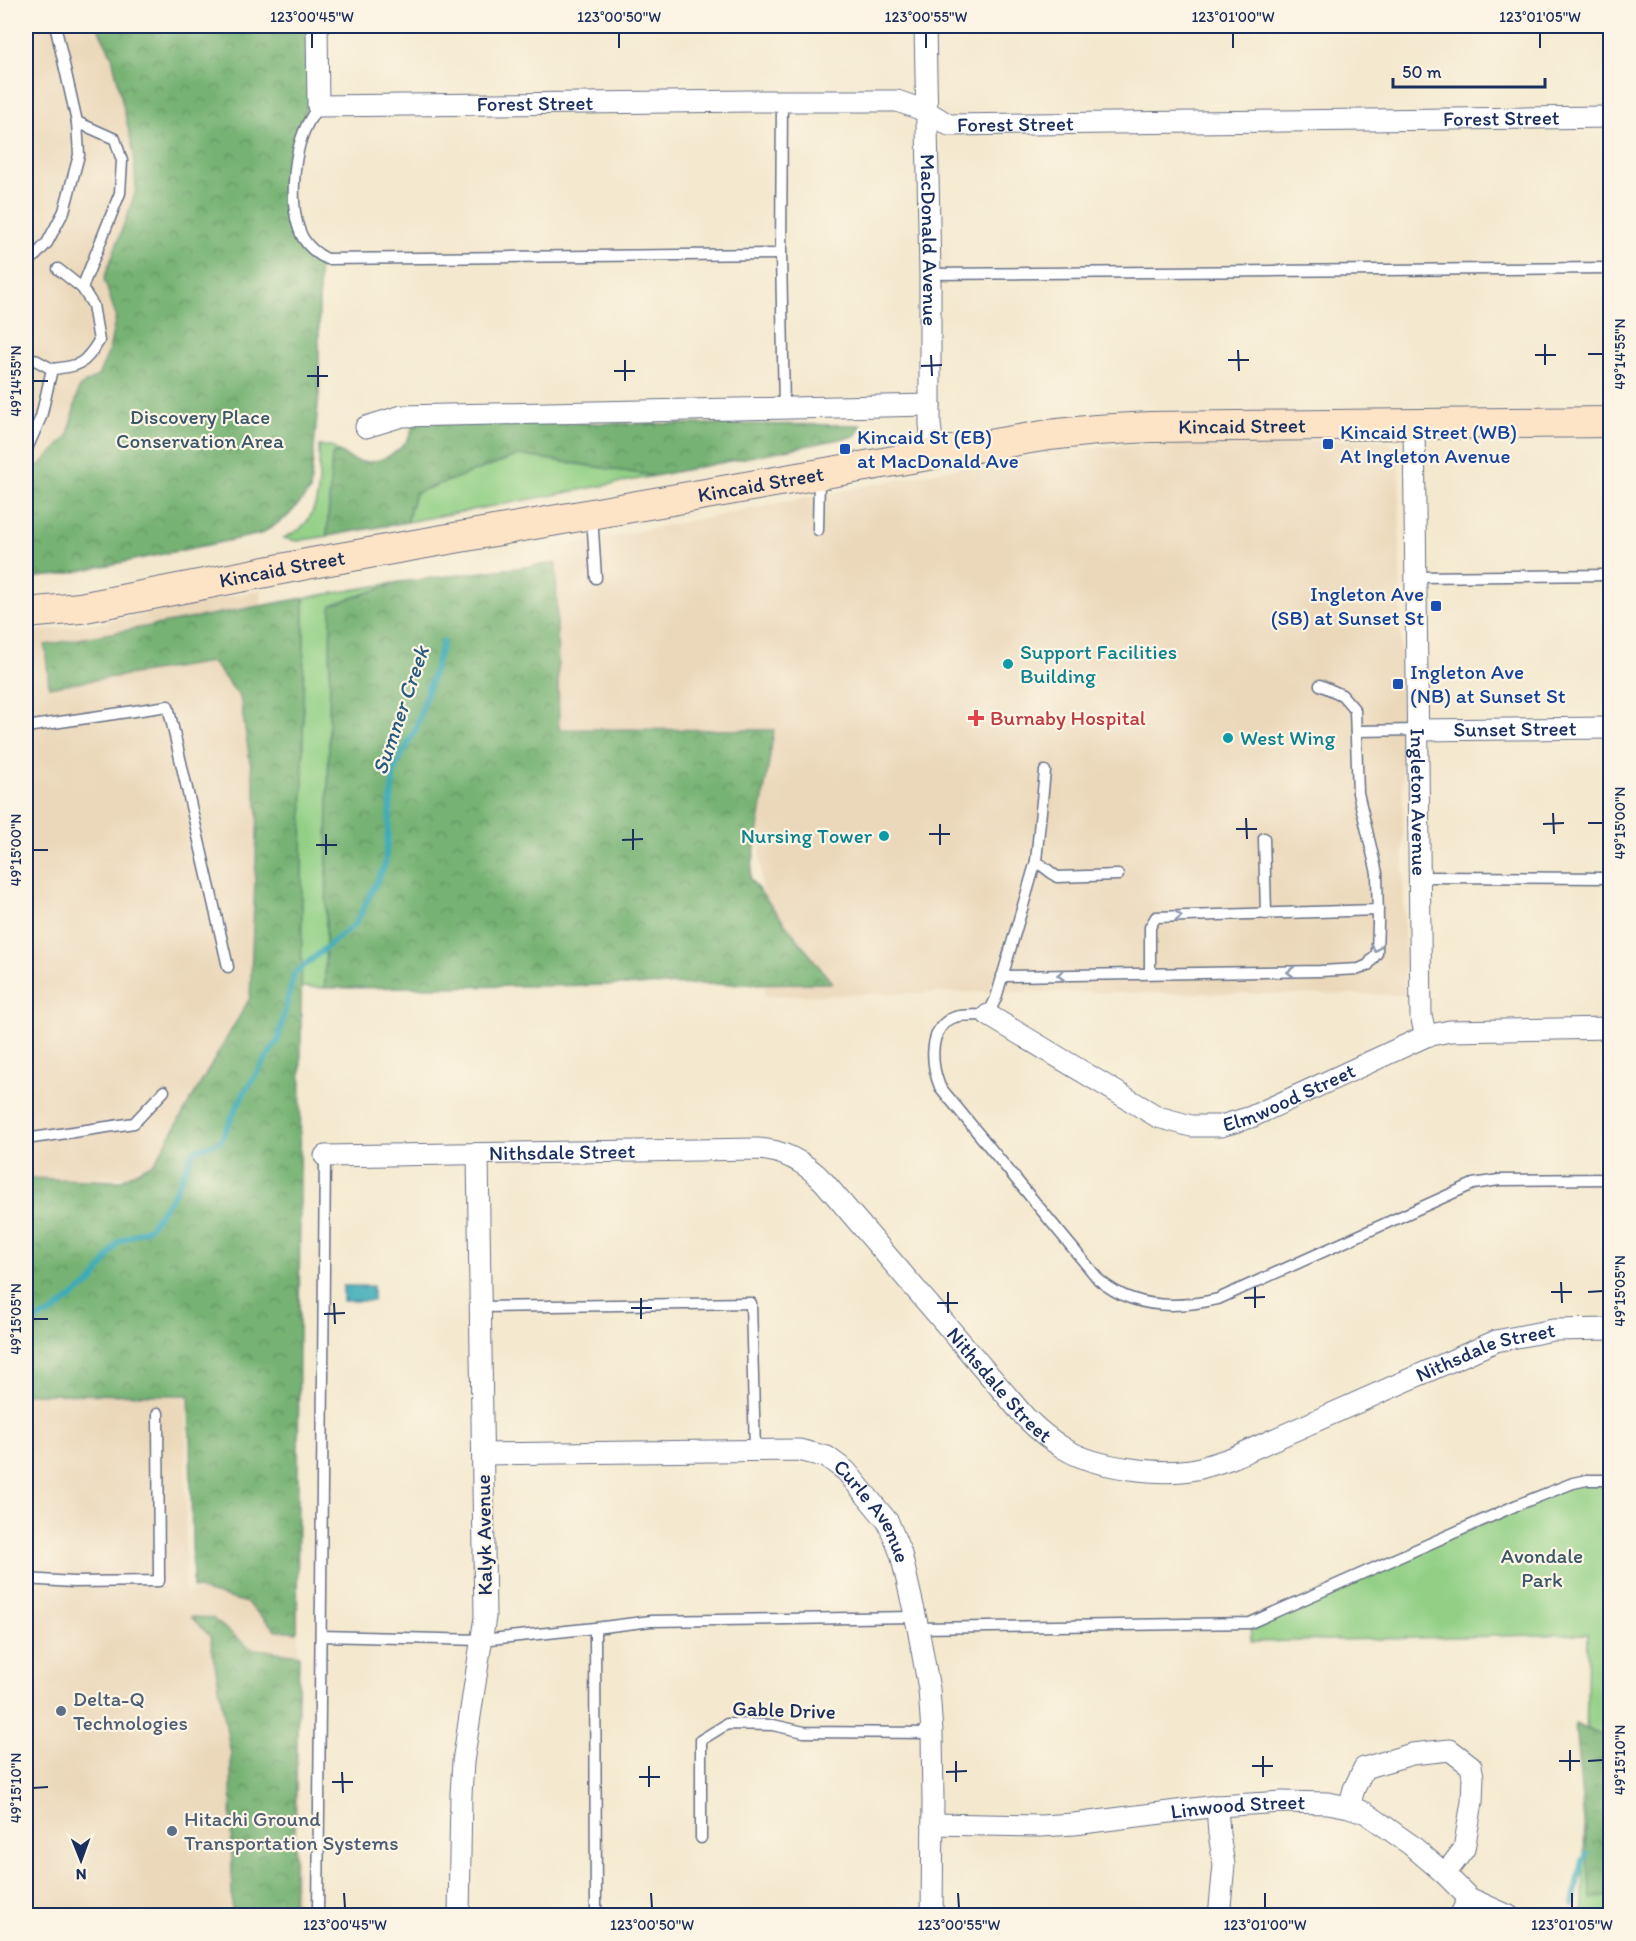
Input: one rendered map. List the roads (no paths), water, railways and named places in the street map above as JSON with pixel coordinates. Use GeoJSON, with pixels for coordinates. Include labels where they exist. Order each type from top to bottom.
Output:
{"type":"FeatureCollection","features":[{"type":"Feature","properties":{"kind":"street"},"geometry":{"type":"LineString","coordinates":[[317,26],[318,106]]}},
{"type":"Feature","properties":{"kind":"street","name":"MacDonald Avenue"},"geometry":{"type":"LineString","coordinates":[[925,26],[930,274],[930,425],[934,454]]}},
{"type":"Feature","properties":{"kind":"street","name":"Forest Street"},"geometry":{"type":"LineString","coordinates":[[318,106],[897,101],[926,111],[949,125],[1611,117]]}},
{"type":"Feature","properties":{"kind":"street"},"geometry":{"type":"LineString","coordinates":[[366,427],[402,416],[930,405]]}},
{"type":"Feature","properties":{"kind":"street","name":"Kincaid Street"},"geometry":{"type":"LineString","coordinates":[[26,613],[80,608],[312,563],[1049,435],[1151,426],[1611,422]]}},
{"type":"Feature","properties":{"kind":"street","name":"Ingleton Avenue"},"geometry":{"type":"LineString","coordinates":[[1414,424],[1421,1016],[1426,1036]]}},
{"type":"Feature","properties":{"kind":"street","name":"Sunset Street"},"geometry":{"type":"LineString","coordinates":[[1419,730],[1611,728]]}},
{"type":"Feature","properties":{"kind":"street","name":"Elmwood Street"},"geometry":{"type":"LineString","coordinates":[[988,1015],[1158,1117],[1191,1126],[1221,1126],[1251,1117],[1426,1036],[1450,1030],[1611,1029]]}},
{"type":"Feature","properties":{"kind":"street","name":"Nithsdale Street"},"geometry":{"type":"LineString","coordinates":[[325,1155],[757,1149],[791,1156],[824,1182],[1038,1430],[1066,1450],[1094,1461],[1123,1468],[1186,1470],[1213,1464],[1232,1458],[1496,1341],[1553,1330],[1611,1329]]}},
{"type":"Feature","properties":{"kind":"street","name":"Kalyk Avenue"},"geometry":{"type":"LineString","coordinates":[[459,1916],[460,1795],[485,1617],[478,1154]]}},
{"type":"Feature","properties":{"kind":"street","name":"Curle Avenue"},"geometry":{"type":"LineString","coordinates":[[483,1454],[808,1451],[827,1457],[846,1472],[888,1522],[901,1554],[929,1689],[932,1733],[932,1916]]}},
{"type":"Feature","properties":{"kind":"street"},"geometry":{"type":"LineString","coordinates":[[1349,1807],[1364,1768],[1412,1754],[1450,1750],[1471,1766],[1472,1802],[1464,1849],[1445,1874]]}},
{"type":"Feature","properties":{"kind":"street","name":"Linwood Street"},"geometry":{"type":"LineString","coordinates":[[933,1824],[1041,1826],[1217,1806],[1282,1802],[1328,1803],[1349,1807],[1366,1814],[1411,1845],[1445,1874],[1464,1907],[1509,1916]]}},
{"type":"Feature","properties":{"kind":"street"},"geometry":{"type":"LineString","coordinates":[[1217,1806],[1224,1864],[1219,1916]]}},
{"type":"Feature","properties":{"kind":"lane"},"geometry":{"type":"LineString","coordinates":[[34,257],[47,243],[64,211],[79,155],[77,122],[56,29],[53,26]]}},
{"type":"Feature","properties":{"kind":"lane"},"geometry":{"type":"LineString","coordinates":[[782,101],[780,254],[784,408]]}},
{"type":"Feature","properties":{"kind":"lane"},"geometry":{"type":"LineString","coordinates":[[318,106],[305,128],[299,154],[296,170],[295,210],[304,240],[316,253],[327,259],[780,254]]}},
{"type":"Feature","properties":{"kind":"lane"},"geometry":{"type":"LineString","coordinates":[[77,122],[115,139],[122,161],[120,193],[82,288]]}},
{"type":"Feature","properties":{"kind":"lane"},"geometry":{"type":"LineString","coordinates":[[930,274],[1611,268]]}},
{"type":"Feature","properties":{"kind":"lane"},"geometry":{"type":"LineString","coordinates":[[26,355],[52,369],[71,367],[87,360],[99,341],[93,304],[82,288],[58,269]]}},
{"type":"Feature","properties":{"kind":"lane"},"geometry":{"type":"LineString","coordinates":[[26,451],[41,417],[52,369]]}},
{"type":"Feature","properties":{"kind":"lane"},"geometry":{"type":"LineString","coordinates":[[819,474],[819,530]]}},
{"type":"Feature","properties":{"kind":"lane"},"geometry":{"type":"LineString","coordinates":[[592,514],[596,578]]}},
{"type":"Feature","properties":{"kind":"lane"},"geometry":{"type":"LineString","coordinates":[[1417,577],[1611,575]]}},
{"type":"Feature","properties":{"kind":"lane"},"geometry":{"type":"LineString","coordinates":[[1002,976],[1320,971],[1359,969],[1368,965],[1377,952],[1377,873],[1358,793],[1355,710],[1342,695],[1320,685]]}},
{"type":"Feature","properties":{"kind":"lane"},"geometry":{"type":"LineString","coordinates":[[26,727],[168,706],[228,967]]}},
{"type":"Feature","properties":{"kind":"lane"},"geometry":{"type":"LineString","coordinates":[[1356,731],[1419,730]]}},
{"type":"Feature","properties":{"kind":"lane"},"geometry":{"type":"LineString","coordinates":[[1045,771],[1036,861],[996,998],[988,1015],[960,1016],[948,1021],[942,1027],[933,1051],[935,1075],[940,1087],[1099,1280],[1121,1296],[1153,1304],[1171,1305],[1218,1299],[1473,1184],[1499,1180],[1611,1179]]}},
{"type":"Feature","properties":{"kind":"lane"},"geometry":{"type":"LineString","coordinates":[[1264,838],[1266,914]]}},
{"type":"Feature","properties":{"kind":"lane"},"geometry":{"type":"LineString","coordinates":[[1036,861],[1058,877],[1118,875]]}},
{"type":"Feature","properties":{"kind":"lane"},"geometry":{"type":"LineString","coordinates":[[1420,877],[1611,878]]}},
{"type":"Feature","properties":{"kind":"lane"},"geometry":{"type":"LineString","coordinates":[[1150,973],[1150,927],[1156,916],[1378,910]]}},
{"type":"Feature","properties":{"kind":"lane"},"geometry":{"type":"LineString","coordinates":[[26,1139],[134,1123],[164,1091]]}},
{"type":"Feature","properties":{"kind":"lane"},"geometry":{"type":"LineString","coordinates":[[318,1916],[325,1155]]}},
{"type":"Feature","properties":{"kind":"lane"},"geometry":{"type":"LineString","coordinates":[[481,1307],[751,1303],[755,1451]]}},
{"type":"Feature","properties":{"kind":"lane"},"geometry":{"type":"LineString","coordinates":[[26,1579],[159,1581],[158,1413]]}},
{"type":"Feature","properties":{"kind":"lane"},"geometry":{"type":"LineString","coordinates":[[321,1636],[482,1640],[651,1621],[1250,1623],[1517,1505],[1573,1483],[1587,1480],[1611,1480]]}},
{"type":"Feature","properties":{"kind":"lane"},"geometry":{"type":"LineString","coordinates":[[595,1628],[597,1916]]}},
{"type":"Feature","properties":{"kind":"lane","name":"Gable Drive"},"geometry":{"type":"LineString","coordinates":[[701,1838],[701,1740],[727,1724],[773,1725],[804,1732],[932,1733]]}},
{"type":"Feature","properties":{"kind":"water"},"geometry":{"type":"Polygon","coordinates":[[[343,1286],[373,1286],[373,1301],[343,1301],[343,1286]]]}},
{"type":"Feature","properties":{"kind":"waterway","name":"Sumner Creek"},"geometry":{"type":"LineString","coordinates":[[26,1323],[52,1313],[94,1280],[118,1242],[149,1228],[174,1194],[194,1150],[220,1142],[244,1093],[278,1040],[294,974],[356,923],[385,865],[394,770],[416,728],[443,641]]}},
{"type":"Feature","properties":{"kind":"waterway"},"geometry":{"type":"LineString","coordinates":[[1573,1904],[1583,1861],[1587,1854]]}},
{"type":"Feature","properties":{"kind":"place","name":"Kincaid Street (WB) At Ingleton Avenue"},"geometry":{"type":"Point","coordinates":[1328,444]}},
{"type":"Feature","properties":{"kind":"place","name":"Kincaid St (EB) at MacDonald Ave"},"geometry":{"type":"Point","coordinates":[845,449]}},
{"type":"Feature","properties":{"kind":"place","name":"Ingleton Ave (SB) at Sunset St"},"geometry":{"type":"Point","coordinates":[1436,606]}},
{"type":"Feature","properties":{"kind":"place","name":"Support Facilities Building"},"geometry":{"type":"Point","coordinates":[1008,664]}},
{"type":"Feature","properties":{"kind":"place","name":"Ingleton Ave (NB) at Sunset St"},"geometry":{"type":"Point","coordinates":[1398,684]}},
{"type":"Feature","properties":{"kind":"place","name":"Burnaby Hospital"},"geometry":{"type":"Point","coordinates":[976,718]}},
{"type":"Feature","properties":{"kind":"place","name":"West Wing"},"geometry":{"type":"Point","coordinates":[1228,738]}},
{"type":"Feature","properties":{"kind":"place","name":"Nursing Tower"},"geometry":{"type":"Point","coordinates":[884,836]}},
{"type":"Feature","properties":{"kind":"place","name":"Delta-Q Technologies"},"geometry":{"type":"Point","coordinates":[61,1711]}},
{"type":"Feature","properties":{"kind":"place","name":"Hitachi Ground Transportation Systems"},"geometry":{"type":"Point","coordinates":[172,1831]}},
{"type":"Feature","properties":{"kind":"park label","name":"Discovery Place Conservation Area"},"geometry":{"type":"Point","coordinates":[200,429]}},
{"type":"Feature","properties":{"kind":"park label","name":"Avondale Park"},"geometry":{"type":"Point","coordinates":[1542,1568]}}]}
